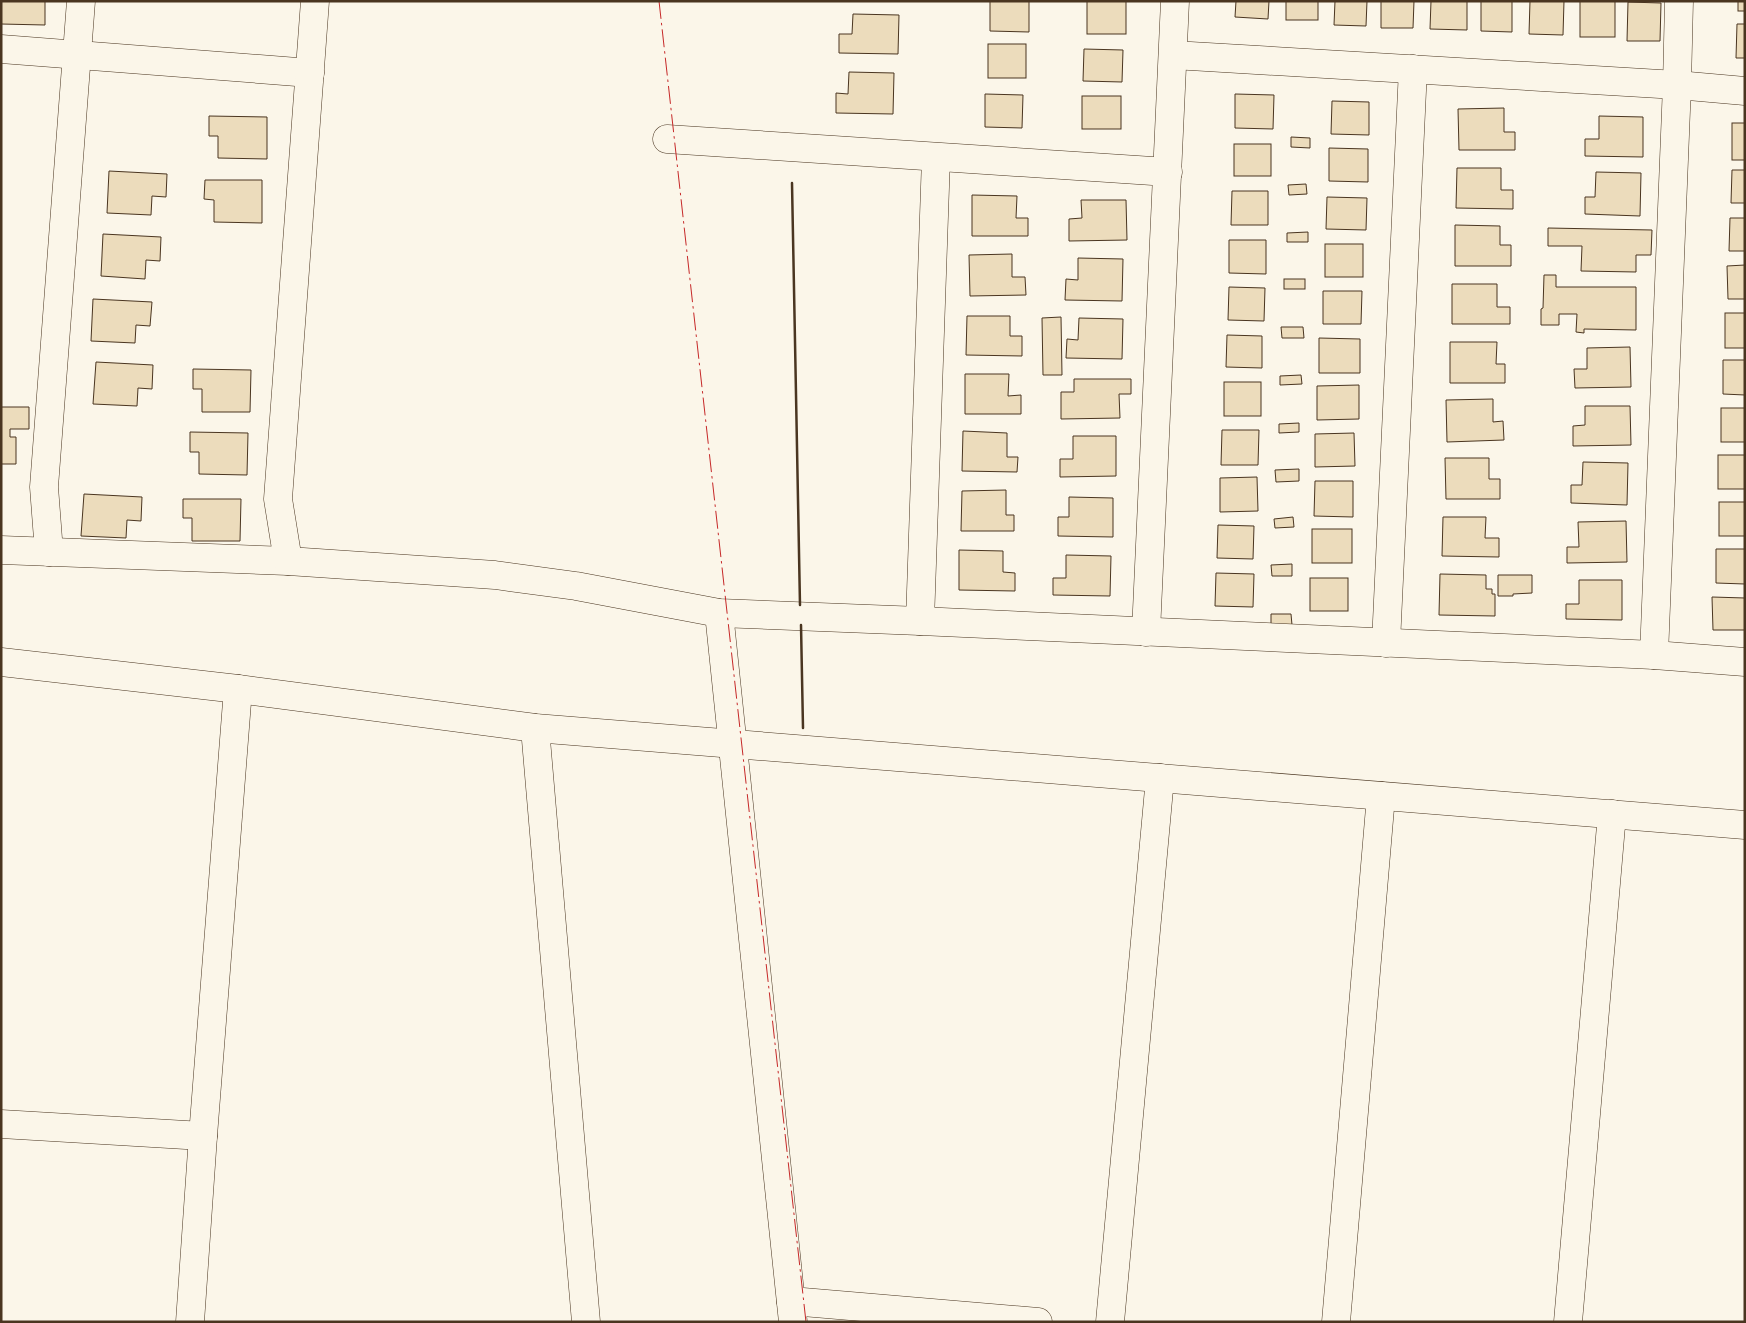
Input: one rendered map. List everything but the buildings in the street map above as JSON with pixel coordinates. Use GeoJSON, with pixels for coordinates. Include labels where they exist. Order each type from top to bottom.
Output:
{"type":"FeatureCollection","features":[{"type":"Feature","properties":{"kind":"street"},"geometry":{"type":"LineString","coordinates":[[49,552],[44,487],[81,1]]}},
{"type":"Feature","properties":{"kind":"street"},"geometry":{"type":"LineString","coordinates":[[288,561],[278,499],[315,1]]}},
{"type":"Feature","properties":{"kind":"street"},"geometry":{"type":"LineString","coordinates":[[1146,632],[1175,1]]}},
{"type":"Feature","properties":{"kind":"street"},"geometry":{"type":"LineString","coordinates":[[1654,655],[1679,1]]}},
{"type":"Feature","properties":{"kind":"street"},"geometry":{"type":"LineString","coordinates":[[1,49],[310,73]]}},
{"type":"Feature","properties":{"kind":"street"},"geometry":{"type":"LineString","coordinates":[[1173,55],[1677,85],[1745,91]]}},
{"type":"Feature","properties":{"kind":"street"},"geometry":{"type":"LineString","coordinates":[[1386,643],[1413,69]]}},
{"type":"Feature","properties":{"kind":"street"},"geometry":{"type":"LineString","coordinates":[[667,139],[1168,172]]}},
{"type":"Feature","properties":{"kind":"street"},"geometry":{"type":"LineString","coordinates":[[920,621],[936,158]]}},
{"type":"Feature","properties":{"kind":"street"},"geometry":{"type":"LineString","coordinates":[[1,550],[288,561],[495,575],[576,586],[719,614],[920,621],[1654,655],[1745,662]]}},
{"type":"Feature","properties":{"kind":"street"},"geometry":{"type":"LineString","coordinates":[[719,614],[792,1311],[1038,1322]]}},
{"type":"Feature","properties":{"kind":"street"},"geometry":{"type":"LineString","coordinates":[[1,662],[238,689],[535,728],[1745,825]]}},
{"type":"Feature","properties":{"kind":"street"},"geometry":{"type":"LineString","coordinates":[[190,1322],[238,689]]}},
{"type":"Feature","properties":{"kind":"street"},"geometry":{"type":"LineString","coordinates":[[535,728],[586,1322]]}},
{"type":"Feature","properties":{"kind":"street"},"geometry":{"type":"LineString","coordinates":[[1110,1322],[1160,778]]}},
{"type":"Feature","properties":{"kind":"street"},"geometry":{"type":"LineString","coordinates":[[1336,1322],[1381,796]]}},
{"type":"Feature","properties":{"kind":"street"},"geometry":{"type":"LineString","coordinates":[[1568,1322],[1612,814]]}},
{"type":"Feature","properties":{"kind":"street"},"geometry":{"type":"LineString","coordinates":[[1,1124],[203,1136]]}},
{"type":"Feature","properties":{"kind":"wall"},"geometry":{"type":"LineString","coordinates":[[792,183],[800,605]]}},
{"type":"Feature","properties":{"kind":"wall"},"geometry":{"type":"LineString","coordinates":[[801,625],[803,728]]}},
{"type":"Feature","properties":{"kind":"power"},"geometry":{"type":"LineString","coordinates":[[659,1],[806,1322]]}}]}
